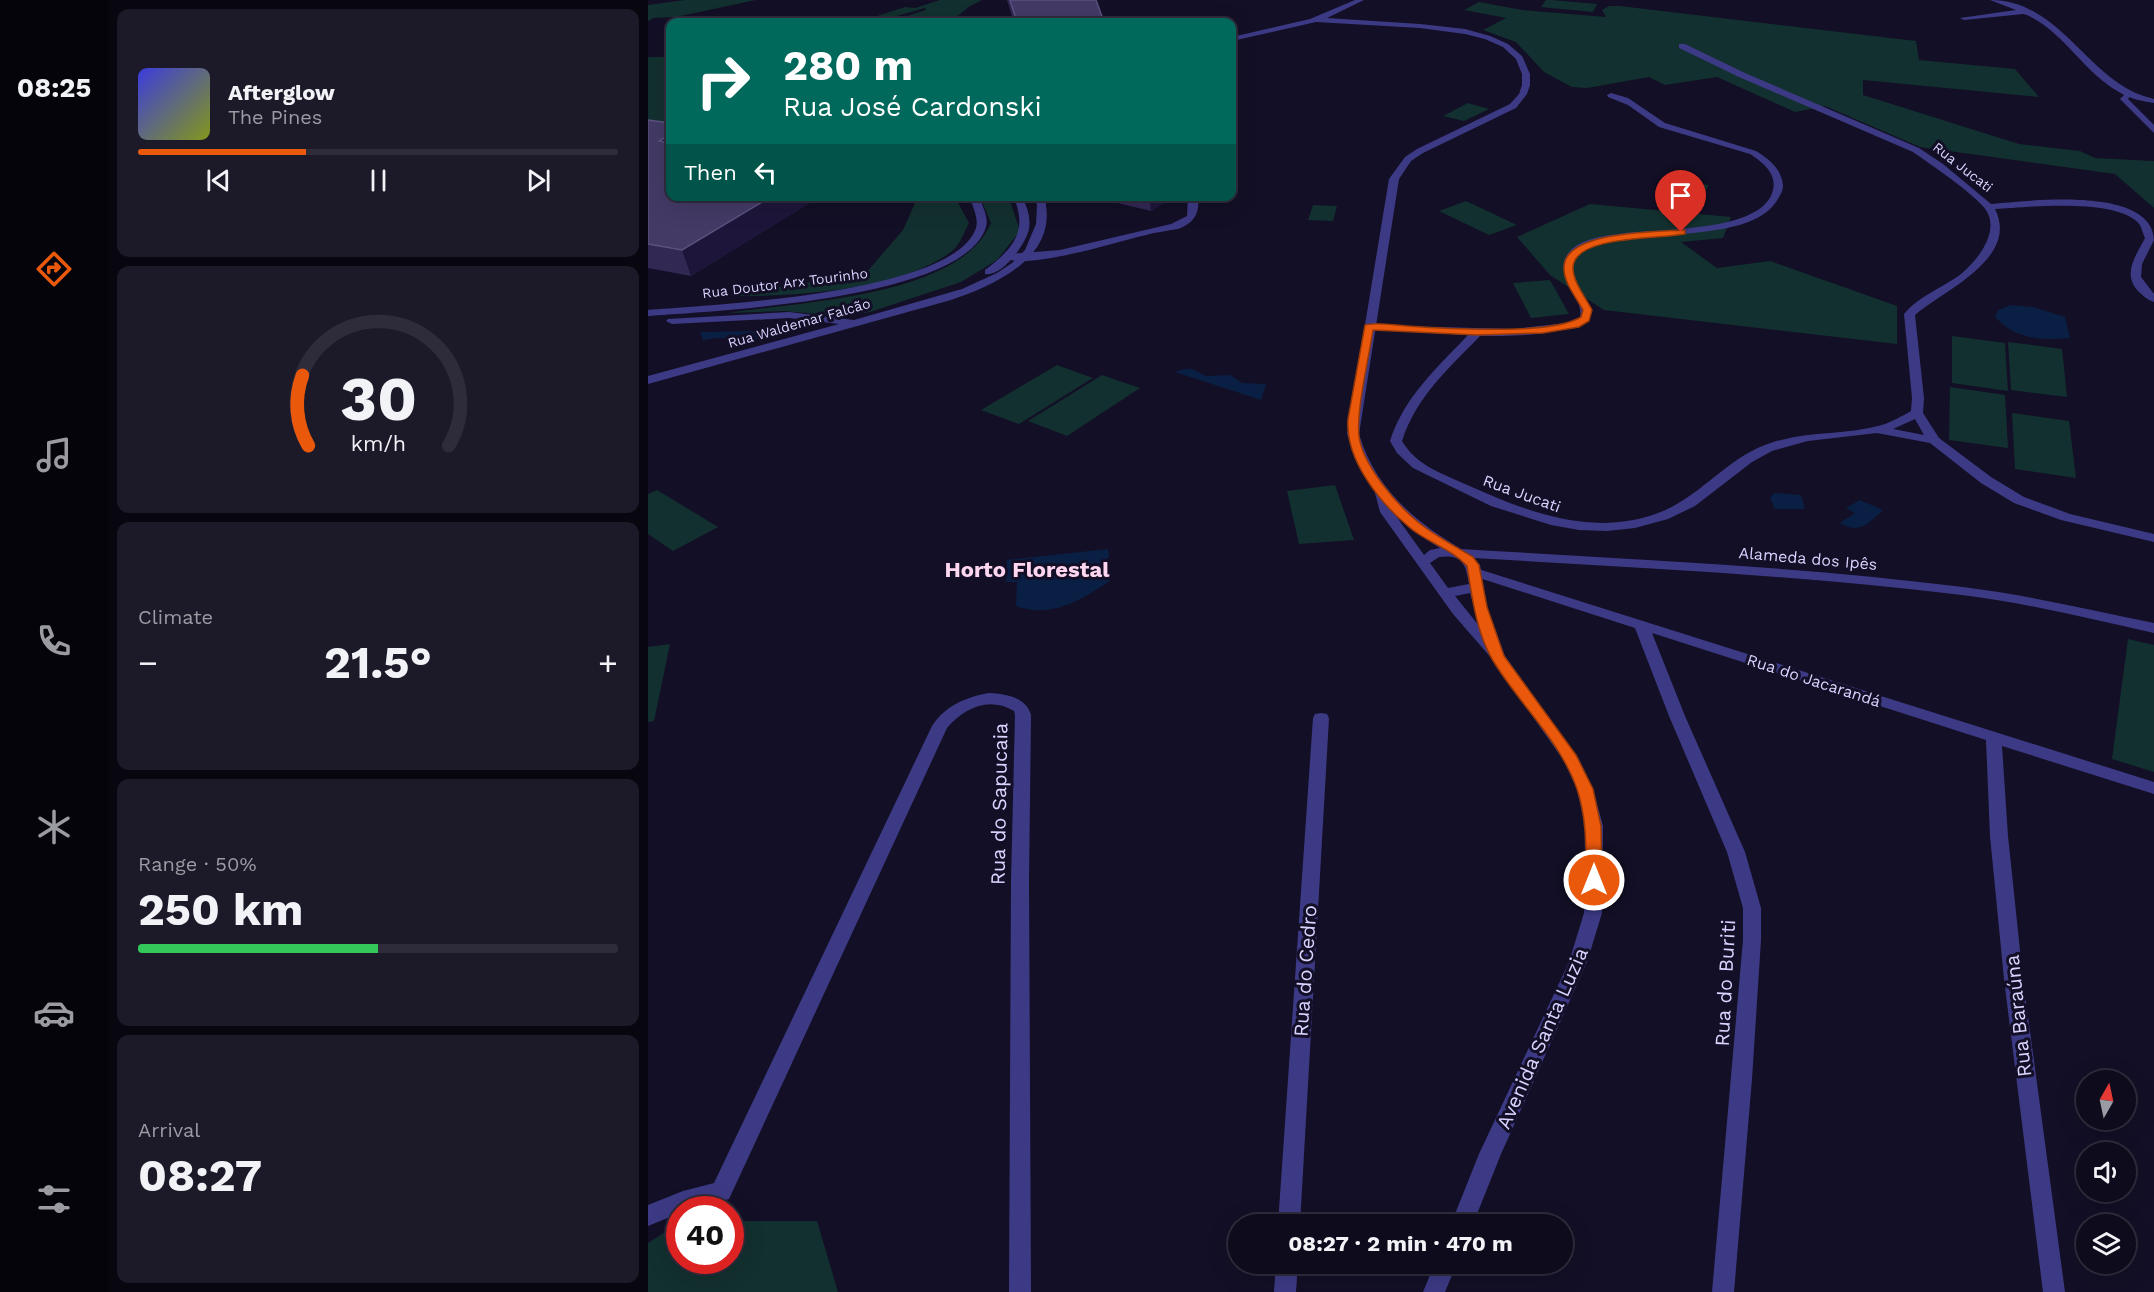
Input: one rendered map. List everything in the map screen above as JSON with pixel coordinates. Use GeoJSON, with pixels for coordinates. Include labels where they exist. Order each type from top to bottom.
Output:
{"type":"FeatureCollection","features":[{"type":"Feature","properties":{"kind":"street"},"geometry":{"type":"LineString","coordinates":[[1994,0],[2025,12],[2051,26],[2113,87],[2127,94],[2154,101]]}},
{"type":"Feature","properties":{"kind":"street"},"geometry":{"type":"LineString","coordinates":[[1236,38],[1313,20],[1357,2]]}},
{"type":"Feature","properties":{"kind":"street"},"geometry":{"type":"LineString","coordinates":[[1342,22],[1343,15],[1357,2]]}},
{"type":"Feature","properties":{"kind":"street"},"geometry":{"type":"LineString","coordinates":[[1964,18],[2025,12]]}},
{"type":"Feature","properties":{"kind":"street"},"geometry":{"type":"LineString","coordinates":[[1313,20],[1342,22]]}},
{"type":"Feature","properties":{"kind":"street"},"geometry":{"type":"LineString","coordinates":[[1290,26],[1342,22]]}},
{"type":"Feature","properties":{"kind":"street","name":"Avenida Santa Luzia"},"geometry":{"type":"LineString","coordinates":[[1342,22],[1443,28],[1481,36],[1514,52],[1520,58],[1526,73],[1524,92],[1519,102],[1509,110],[1432,144],[1408,159],[1400,168],[1391,190],[1353,434],[1361,460],[1377,486],[1387,512],[1473,630],[1498,657],[1571,759],[1585,789],[1594,826],[1593,914],[1578,962],[1490,1154],[1466,1214]]}},
{"type":"Feature","properties":{"kind":"street","name":"Rua Jucati"},"geometry":{"type":"LineString","coordinates":[[1682,46],[1742,75],[1916,150],[1940,166],[1989,207],[1994,215],[1995,230],[1979,263],[1965,277],[1909,314],[1918,398],[1917,413],[1876,430]]}},
{"type":"Feature","properties":{"kind":"street"},"geometry":{"type":"LineString","coordinates":[[2152,89],[2127,94],[2124,99],[2154,130]]}},
{"type":"Feature","properties":{"kind":"street"},"geometry":{"type":"LineString","coordinates":[[1369,327],[1477,332],[1543,330],[1576,325],[1585,319],[1586,306],[1570,279],[1568,269],[1570,259],[1575,252],[1586,245],[1629,237],[1724,226],[1761,213],[1771,206],[1779,189],[1774,170],[1755,154],[1742,148],[1666,126],[1625,99],[1611,96]]}},
{"type":"Feature","properties":{"kind":"street","name":"Rua Doutor Arx Tourinho"},"geometry":{"type":"LineString","coordinates":[[648,314],[843,292],[891,283],[930,271],[959,254],[977,236],[981,221],[975,201]]}},
{"type":"Feature","properties":{"kind":"street","name":"Rua Waldemar Falcão"},"geometry":{"type":"LineString","coordinates":[[959,293],[1011,252],[1025,230],[1026,221],[1019,201]]}},
{"type":"Feature","properties":{"kind":"street"},"geometry":{"type":"LineString","coordinates":[[1028,253],[1042,220],[1043,209],[1041,201]]}},
{"type":"Feature","properties":{"kind":"street"},"geometry":{"type":"LineString","coordinates":[[1011,252],[1028,253],[1083,248],[1184,222],[1194,212],[1193,201]]}},
{"type":"Feature","properties":{"kind":"street"},"geometry":{"type":"LineString","coordinates":[[1989,207],[2088,202],[2137,218],[2146,225],[2150,238],[2134,270],[2134,278],[2139,286],[2154,299]]}},
{"type":"Feature","properties":{"kind":"street","name":"Rua Waldemar Falcão"},"geometry":{"type":"LineString","coordinates":[[648,380],[820,334],[959,293],[996,278],[1028,253]]}},
{"type":"Feature","properties":{"kind":"street"},"geometry":{"type":"LineString","coordinates":[[763,316],[813,322],[820,334]]}},
{"type":"Feature","properties":{"kind":"street"},"geometry":{"type":"LineString","coordinates":[[648,324],[763,316],[796,316],[855,322]]}},
{"type":"Feature","properties":{"kind":"street","name":"Rua Jucati"},"geometry":{"type":"LineString","coordinates":[[1477,332],[1418,397],[1405,416],[1396,441],[1401,452],[1411,463],[1474,494],[1551,523],[1594,528],[1634,524],[1662,518],[1690,503],[1767,448],[1814,436],[1876,430],[1934,440]]}},
{"type":"Feature","properties":{"kind":"street"},"geometry":{"type":"LineString","coordinates":[[1917,413],[1934,440],[1986,480],[2019,500],[2066,517],[2154,538]]}},
{"type":"Feature","properties":{"kind":"street","name":"Avenida Santa Luzia"},"geometry":{"type":"LineString","coordinates":[[1377,486],[1414,525],[1468,560],[1476,579],[1483,617],[1498,657]]}},
{"type":"Feature","properties":{"kind":"street"},"geometry":{"type":"LineString","coordinates":[[1422,562],[1435,553],[1456,552]]}},
{"type":"Feature","properties":{"kind":"street","name":"Alameda dos Ipês"},"geometry":{"type":"LineString","coordinates":[[1456,552],[1809,575],[1941,588],[2016,599],[2154,628]]}},
{"type":"Feature","properties":{"kind":"street"},"geometry":{"type":"LineString","coordinates":[[1444,592],[1458,592],[1476,579]]}},
{"type":"Feature","properties":{"kind":"street","name":"Rua do Jacarandá"},"geometry":{"type":"LineString","coordinates":[[1476,579],[1641,624],[2154,788]]}},
{"type":"Feature","properties":{"kind":"street","name":"Rua do Buriti"},"geometry":{"type":"LineString","coordinates":[[1641,624],[1677,716],[1736,852],[1752,908],[1752,940],[1742,1079],[1723,1292]]}},
{"type":"Feature","properties":{"kind":"street","name":"Rua do Sapucaia"},"geometry":{"type":"LineString","coordinates":[[648,1216],[666,1206],[700,1195],[721,1192],[940,726],[947,716],[967,704],[993,699],[1015,704],[1021,708],[1023,715],[1020,880],[1020,1292]]}},
{"type":"Feature","properties":{"kind":"street","name":"Rua do Cedro"},"geometry":{"type":"LineString","coordinates":[[1290,1214],[1321,718]]}},
{"type":"Feature","properties":{"kind":"street","name":"Rua Baraúna"},"geometry":{"type":"LineString","coordinates":[[1994,738],[1994,785],[2017,1009],[2028,1110],[2054,1292]]}},
{"type":"Feature","properties":{"kind":"street"},"geometry":{"type":"LineString","coordinates":[[1285,1292],[1286,1274]]}},
{"type":"Feature","properties":{"kind":"street"},"geometry":{"type":"LineString","coordinates":[[1434,1292],[1441,1274]]}},
{"type":"Feature","properties":{"kind":"green space"},"geometry":{"type":"Polygon","coordinates":[[[685,0],[756,0],[648,21],[648,5],[685,0]]]}},
{"type":"Feature","properties":{"kind":"green space"},"geometry":{"type":"Polygon","coordinates":[[[940,0],[982,0],[955,18],[901,18],[926,10],[925,8],[890,18],[871,18],[905,7],[915,8],[940,0]]]}},
{"type":"Feature","properties":{"kind":"green space"},"geometry":{"type":"Polygon","coordinates":[[[1546,0],[1597,4],[1593,12],[1541,7],[1546,0]]]}},
{"type":"Feature","properties":{"kind":"green space"},"geometry":{"type":"Polygon","coordinates":[[[1479,2],[1522,10],[1606,17],[1602,10],[1609,6],[1620,6],[1916,41],[1919,60],[2015,69],[2039,97],[1863,80],[1863,95],[2019,144],[2080,151],[2095,158],[2154,161],[2154,208],[2115,174],[1920,147],[1825,106],[1795,112],[1717,77],[1665,85],[1649,77],[1587,88],[1572,87],[1544,72],[1516,42],[1483,30],[1506,18],[1464,10],[1479,2]]]}},
{"type":"Feature","properties":{"kind":"green space"},"geometry":{"type":"Polygon","coordinates":[[[648,57],[666,57],[666,129],[648,129],[648,57]]]}},
{"type":"Feature","properties":{"kind":"green space"},"geometry":{"type":"Polygon","coordinates":[[[1468,103],[1489,109],[1464,121],[1443,116],[1468,103]]]}},
{"type":"Feature","properties":{"kind":"green space"},"geometry":{"type":"Polygon","coordinates":[[[1674,180],[1709,185],[1693,211],[1658,206],[1674,180]]]}},
{"type":"Feature","properties":{"kind":"green space"},"geometry":{"type":"Polygon","coordinates":[[[908,201],[957,201],[969,223],[962,238],[952,251],[930,264],[904,275],[844,289],[781,295],[726,296],[866,273],[903,230],[915,203],[908,201]]]}},
{"type":"Feature","properties":{"kind":"green space"},"geometry":{"type":"Polygon","coordinates":[[[982,201],[1008,201],[1020,231],[997,260],[961,282],[870,312],[840,316],[783,311],[728,313],[834,299],[874,292],[913,281],[947,267],[974,248],[991,223],[982,201]]]}},
{"type":"Feature","properties":{"kind":"green space"},"geometry":{"type":"Polygon","coordinates":[[[1466,201],[1517,225],[1489,235],[1439,211],[1466,201]]]}},
{"type":"Feature","properties":{"kind":"green space"},"geometry":{"type":"Polygon","coordinates":[[[1590,204],[1731,217],[1723,238],[1681,242],[1717,268],[1770,261],[1897,306],[1897,344],[1604,310],[1550,275],[1517,237],[1590,204]]]}},
{"type":"Feature","properties":{"kind":"green space"},"geometry":{"type":"Polygon","coordinates":[[[1313,205],[1337,206],[1333,221],[1308,220],[1313,205]]]}},
{"type":"Feature","properties":{"kind":"green space"},"geometry":{"type":"Polygon","coordinates":[[[1550,280],[1569,314],[1531,318],[1513,283],[1550,280]]]}},
{"type":"Feature","properties":{"kind":"green space"},"geometry":{"type":"Polygon","coordinates":[[[1952,336],[2005,343],[2008,391],[1952,383],[1952,336]]]}},
{"type":"Feature","properties":{"kind":"green space"},"geometry":{"type":"Polygon","coordinates":[[[2008,342],[2062,349],[2067,397],[2011,390],[2008,342]]]}},
{"type":"Feature","properties":{"kind":"green space"},"geometry":{"type":"Polygon","coordinates":[[[1057,365],[1093,378],[1019,424],[981,410],[1057,365]]]}},
{"type":"Feature","properties":{"kind":"green space"},"geometry":{"type":"Polygon","coordinates":[[[1102,375],[1140,388],[1067,436],[1028,421],[1102,375]]]}},
{"type":"Feature","properties":{"kind":"green space"},"geometry":{"type":"Polygon","coordinates":[[[1950,387],[2005,395],[2008,448],[1949,440],[1950,387]]]}},
{"type":"Feature","properties":{"kind":"green space"},"geometry":{"type":"Polygon","coordinates":[[[2012,413],[2069,421],[2076,478],[2015,469],[2012,413]]]}},
{"type":"Feature","properties":{"kind":"green space"},"geometry":{"type":"Polygon","coordinates":[[[1335,485],[1354,540],[1299,544],[1287,491],[1335,485]]]}},
{"type":"Feature","properties":{"kind":"green space"},"geometry":{"type":"Polygon","coordinates":[[[657,490],[718,527],[673,551],[648,534],[648,494],[657,490]]]}},
{"type":"Feature","properties":{"kind":"green space"},"geometry":{"type":"Polygon","coordinates":[[[2128,639],[2154,645],[2154,772],[2112,759],[2128,639]]]}},
{"type":"Feature","properties":{"kind":"green space"},"geometry":{"type":"Polygon","coordinates":[[[670,644],[654,721],[648,722],[648,647],[670,644]]]}},
{"type":"Feature","properties":{"kind":"green space"},"geometry":{"type":"Polygon","coordinates":[[[744,1221],[817,1221],[838,1292],[648,1292],[648,1243],[666,1231],[666,1274],[744,1274],[744,1221]]]}},
{"type":"Feature","properties":{"kind":"water"},"geometry":{"type":"Polygon","coordinates":[[[2011,305],[2033,307],[2065,317],[2070,338],[2029,337],[2011,330],[1995,317],[1998,310],[2011,305]]]}},
{"type":"Feature","properties":{"kind":"water"},"geometry":{"type":"Polygon","coordinates":[[[757,331],[761,338],[703,340],[700,332],[757,331]]]}},
{"type":"Feature","properties":{"kind":"water"},"geometry":{"type":"Polygon","coordinates":[[[1192,369],[1206,376],[1230,375],[1242,383],[1266,384],[1261,400],[1175,372],[1192,369]]]}},
{"type":"Feature","properties":{"kind":"water"},"geometry":{"type":"Polygon","coordinates":[[[1774,493],[1801,495],[1805,509],[1775,509],[1770,498],[1774,493]]]}},
{"type":"Feature","properties":{"kind":"water"},"geometry":{"type":"Polygon","coordinates":[[[1860,500],[1883,510],[1858,528],[1840,523],[1855,513],[1846,508],[1860,500]]]}},
{"type":"Feature","properties":{"kind":"water"},"geometry":{"type":"Polygon","coordinates":[[[1108,549],[1109,557],[1095,568],[1095,574],[1111,580],[1089,594],[1054,609],[1029,609],[1016,606],[1017,582],[1006,582],[1007,560],[1108,549]]]}},
{"type":"Feature","properties":{"kind":"building"},"geometry":{"type":"Polygon","coordinates":[[[1010,0],[1096,0],[1103,18],[1016,18],[1010,0]]]}},
{"type":"Feature","properties":{"kind":"building"},"geometry":{"type":"Polygon","coordinates":[[[648,120],[666,122],[666,137],[659,141],[666,142],[666,201],[764,201],[682,250],[648,244],[648,120]]]}},
{"type":"Feature","properties":{"kind":"district","name":"Horto Florestal"},"geometry":{"type":"Point","coordinates":[1027,569]}},
{"type":"Feature","properties":{"kind":"route"},"geometry":{"type":"LineString","coordinates":[[1594,880],[1594,826],[1585,789],[1571,759],[1498,657],[1480,607],[1473,565],[1414,525],[1377,486],[1355,446],[1354,419],[1369,327],[1477,332],[1543,330],[1576,325],[1585,319],[1587,310],[1570,279],[1568,269],[1570,259],[1575,252],[1586,245],[1604,240],[1681,232]]}}]}
